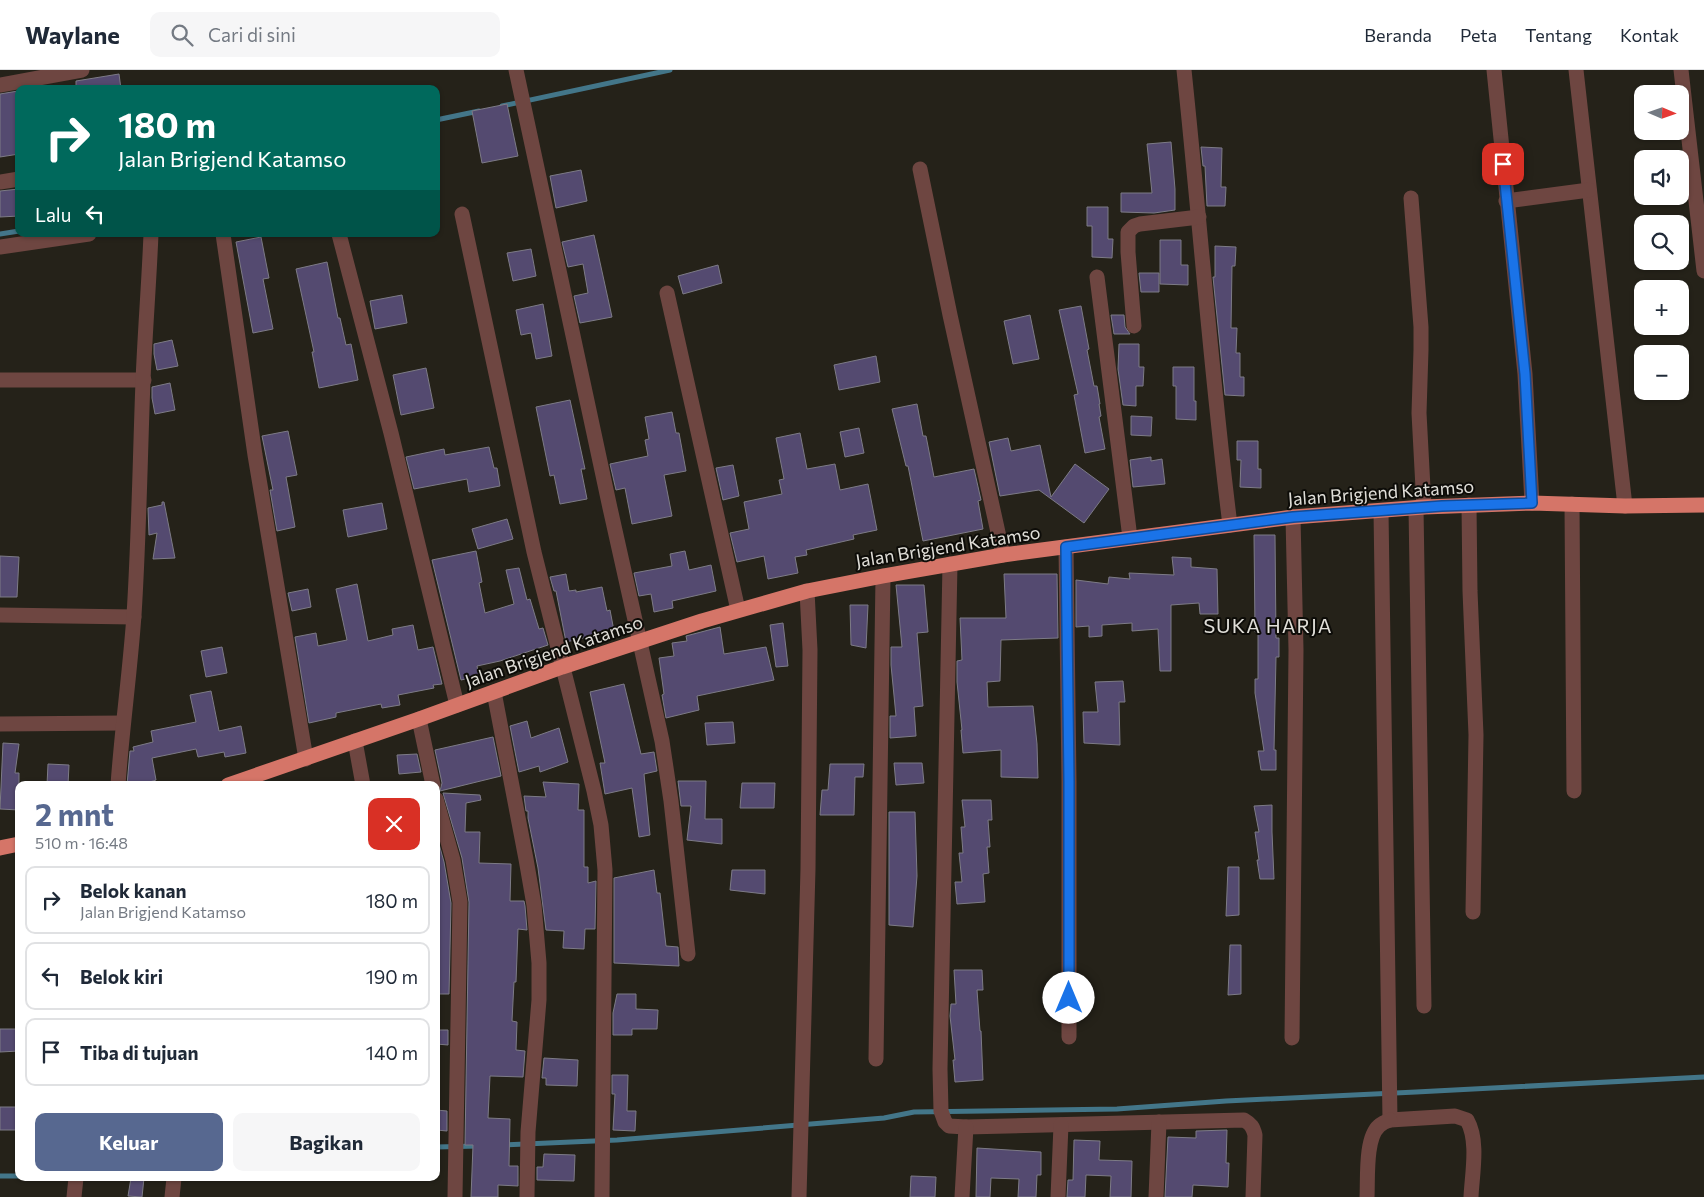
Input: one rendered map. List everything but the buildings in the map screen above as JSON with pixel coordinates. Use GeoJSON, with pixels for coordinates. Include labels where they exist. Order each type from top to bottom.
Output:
{"type":"FeatureCollection","features":[{"type":"Feature","properties":{"kind":"highway","name":"Jalan Brigjend Katamso"},"geometry":{"type":"LineString","coordinates":[[240,781],[562,668],[738,610],[807,591],[883,576],[1003,556],[1293,517],[1469,505],[1532,503],[1625,506],[1704,505]]}},
{"type":"Feature","properties":{"kind":"highway"},"geometry":{"type":"LineString","coordinates":[[0,848],[15,845]]}},
{"type":"Feature","properties":{"kind":"street"},"geometry":{"type":"LineString","coordinates":[[0,85],[82,70]]}},
{"type":"Feature","properties":{"kind":"street"},"geometry":{"type":"LineString","coordinates":[[516,70],[663,750],[671,801],[688,954]]}},
{"type":"Feature","properties":{"kind":"street"},"geometry":{"type":"LineString","coordinates":[[1184,70],[1217,420],[1230,525]]}},
{"type":"Feature","properties":{"kind":"street"},"geometry":{"type":"LineString","coordinates":[[1494,70],[1525,374],[1532,503]]}},
{"type":"Feature","properties":{"kind":"street"},"geometry":{"type":"LineString","coordinates":[[1576,70],[1625,506]]}},
{"type":"Feature","properties":{"kind":"street"},"geometry":{"type":"LineString","coordinates":[[1681,70],[1704,271]]}},
{"type":"Feature","properties":{"kind":"street"},"geometry":{"type":"LineString","coordinates":[[920,169],[1003,556]]}},
{"type":"Feature","properties":{"kind":"street"},"geometry":{"type":"LineString","coordinates":[[0,182],[15,180]]}},
{"type":"Feature","properties":{"kind":"street"},"geometry":{"type":"LineString","coordinates":[[1506,201],[1589,190]]}},
{"type":"Feature","properties":{"kind":"street"},"geometry":{"type":"LineString","coordinates":[[1411,198],[1422,350],[1419,413],[1424,1006]]}},
{"type":"Feature","properties":{"kind":"street"},"geometry":{"type":"LineString","coordinates":[[462,214],[534,552],[594,791],[604,853],[602,1197]]}},
{"type":"Feature","properties":{"kind":"street"},"geometry":{"type":"LineString","coordinates":[[1134,326],[1128,232],[1134,226],[1140,224],[1199,217]]}},
{"type":"Feature","properties":{"kind":"street"},"geometry":{"type":"LineString","coordinates":[[0,247],[68,237]]}},
{"type":"Feature","properties":{"kind":"street"},"geometry":{"type":"LineString","coordinates":[[118,781],[134,616],[141,496],[151,237]]}},
{"type":"Feature","properties":{"kind":"street"},"geometry":{"type":"LineString","coordinates":[[223,237],[255,455],[306,759]]}},
{"type":"Feature","properties":{"kind":"street"},"geometry":{"type":"LineString","coordinates":[[340,237],[393,442],[457,705]]}},
{"type":"Feature","properties":{"kind":"street"},"geometry":{"type":"LineString","coordinates":[[1097,277],[1130,538]]}},
{"type":"Feature","properties":{"kind":"street"},"geometry":{"type":"LineString","coordinates":[[667,293],[738,610]]}},
{"type":"Feature","properties":{"kind":"street"},"geometry":{"type":"LineString","coordinates":[[0,380],[144,380]]}},
{"type":"Feature","properties":{"kind":"street"},"geometry":{"type":"LineString","coordinates":[[1572,504],[1574,791]]}},
{"type":"Feature","properties":{"kind":"street"},"geometry":{"type":"LineString","coordinates":[[1469,505],[1470,591],[1476,735],[1473,912]]}},
{"type":"Feature","properties":{"kind":"street"},"geometry":{"type":"LineString","coordinates":[[1367,1197],[1369,1153],[1372,1139],[1379,1126],[1390,1113],[1381,511]]}},
{"type":"Feature","properties":{"kind":"street"},"geometry":{"type":"LineString","coordinates":[[1292,1038],[1296,650],[1293,517]]}},
{"type":"Feature","properties":{"kind":"street"},"geometry":{"type":"LineString","coordinates":[[1066,547],[1069,781],[1069,1037]]}},
{"type":"Feature","properties":{"kind":"street"},"geometry":{"type":"LineString","coordinates":[[950,564],[941,1094],[945,1122],[953,1127],[966,1127],[1244,1120],[1254,1128],[1253,1197]]}},
{"type":"Feature","properties":{"kind":"street"},"geometry":{"type":"LineString","coordinates":[[876,1059],[883,576]]}},
{"type":"Feature","properties":{"kind":"street"},"geometry":{"type":"LineString","coordinates":[[800,1197],[808,850],[810,650],[807,591]]}},
{"type":"Feature","properties":{"kind":"street"},"geometry":{"type":"LineString","coordinates":[[0,615],[134,616]]}},
{"type":"Feature","properties":{"kind":"street"},"geometry":{"type":"LineString","coordinates":[[494,692],[534,905],[540,963],[539,1000],[528,1132],[527,1197]]}},
{"type":"Feature","properties":{"kind":"street"},"geometry":{"type":"LineString","coordinates":[[419,719],[432,781]]}},
{"type":"Feature","properties":{"kind":"street"},"geometry":{"type":"LineString","coordinates":[[0,724],[123,723]]}},
{"type":"Feature","properties":{"kind":"street"},"geometry":{"type":"LineString","coordinates":[[355,741],[362,781]]}},
{"type":"Feature","properties":{"kind":"street"},"geometry":{"type":"LineString","coordinates":[[440,813],[453,860],[460,902],[454,1197]]}},
{"type":"Feature","properties":{"kind":"street"},"geometry":{"type":"LineString","coordinates":[[1390,1113],[1455,1116],[1467,1120],[1471,1128],[1473,1150],[1471,1197]]}},
{"type":"Feature","properties":{"kind":"street"},"geometry":{"type":"LineString","coordinates":[[1156,1197],[1159,1122]]}},
{"type":"Feature","properties":{"kind":"street"},"geometry":{"type":"LineString","coordinates":[[1058,1197],[1062,1125]]}},
{"type":"Feature","properties":{"kind":"street"},"geometry":{"type":"LineString","coordinates":[[962,1197],[966,1127]]}},
{"type":"Feature","properties":{"kind":"street"},"geometry":{"type":"LineString","coordinates":[[74,1197],[76,1181]]}},
{"type":"Feature","properties":{"kind":"street"},"geometry":{"type":"LineString","coordinates":[[172,1197],[174,1181]]}},
{"type":"Feature","properties":{"kind":"waterway"},"geometry":{"type":"LineString","coordinates":[[502,106],[670,70]]}},
{"type":"Feature","properties":{"kind":"waterway"},"geometry":{"type":"LineString","coordinates":[[440,119],[479,111]]}},
{"type":"Feature","properties":{"kind":"waterway"},"geometry":{"type":"LineString","coordinates":[[0,234],[15,232]]}},
{"type":"Feature","properties":{"kind":"waterway"},"geometry":{"type":"LineString","coordinates":[[505,1145],[617,1140],[884,1118],[914,1112],[1117,1109],[1226,1101],[1704,1077]]}},
{"type":"Feature","properties":{"kind":"waterway"},"geometry":{"type":"LineString","coordinates":[[440,1147],[479,1146]]}},
{"type":"Feature","properties":{"kind":"waterway"},"geometry":{"type":"LineString","coordinates":[[0,1176],[15,1176]]}},
{"type":"Feature","properties":{"kind":"district","name":"SUKA HARJA"},"geometry":{"type":"Point","coordinates":[1268,626]}},
{"type":"Feature","properties":{"kind":"route"},"geometry":{"type":"LineString","coordinates":[[1069,998],[1066,547],[1293,517],[1442,506],[1532,503],[1525,374],[1503,164]]}}]}
